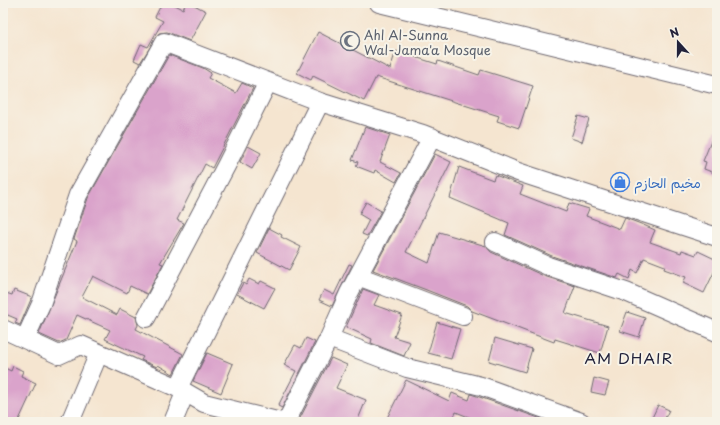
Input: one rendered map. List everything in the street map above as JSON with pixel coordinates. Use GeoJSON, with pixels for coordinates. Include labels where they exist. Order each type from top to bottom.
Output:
{"type":"FeatureCollection","features":[{"type":"Feature","properties":{"kind":"street"},"geometry":{"type":"LineString","coordinates":[[378,3],[717,85]]}},
{"type":"Feature","properties":{"kind":"street"},"geometry":{"type":"LineString","coordinates":[[25,339],[41,304],[78,194],[164,42],[320,102],[432,138],[518,172],[717,237]]}},
{"type":"Feature","properties":{"kind":"street"},"geometry":{"type":"LineString","coordinates":[[146,318],[268,82]]}},
{"type":"Feature","properties":{"kind":"street"},"geometry":{"type":"LineString","coordinates":[[173,422],[181,390],[320,102]]}},
{"type":"Feature","properties":{"kind":"street"},"geometry":{"type":"LineString","coordinates":[[286,422],[329,338],[358,276],[432,138]]}},
{"type":"Feature","properties":{"kind":"street"},"geometry":{"type":"LineString","coordinates":[[495,242],[548,266],[626,292],[717,332]]}},
{"type":"Feature","properties":{"kind":"street"},"geometry":{"type":"LineString","coordinates":[[358,276],[463,316]]}},
{"type":"Feature","properties":{"kind":"street"},"geometry":{"type":"LineString","coordinates":[[3,329],[59,355],[81,345],[181,390],[204,403],[281,422]]}},
{"type":"Feature","properties":{"kind":"street"},"geometry":{"type":"LineString","coordinates":[[329,338],[407,368],[481,386],[581,422]]}},
{"type":"Feature","properties":{"kind":"street"},"geometry":{"type":"LineString","coordinates":[[70,422],[99,353]]}},
{"type":"Feature","properties":{"kind":"building"},"geometry":{"type":"Polygon","coordinates":[[[162,3],[171,3],[183,9],[186,3],[190,3],[206,11],[190,41],[167,32],[159,33],[140,63],[134,60],[141,44],[148,47],[163,21],[155,17],[162,3]]]}},
{"type":"Feature","properties":{"kind":"building"},"geometry":{"type":"Polygon","coordinates":[[[318,32],[390,69],[396,51],[437,64],[438,61],[479,75],[481,70],[533,86],[519,128],[497,121],[499,116],[376,77],[364,101],[313,76],[311,80],[297,73],[318,32]]]}},
{"type":"Feature","properties":{"kind":"building"},"geometry":{"type":"Polygon","coordinates":[[[169,55],[203,68],[211,73],[208,78],[236,93],[242,83],[253,88],[212,168],[205,164],[177,220],[184,223],[160,263],[163,264],[147,294],[130,286],[127,293],[93,276],[82,297],[117,315],[120,309],[136,317],[138,325],[136,329],[183,354],[173,374],[158,365],[157,367],[141,360],[143,357],[105,339],[110,330],[77,315],[66,340],[59,343],[39,334],[77,241],[74,239],[88,198],[169,55]]]}},
{"type":"Feature","properties":{"kind":"building"},"geometry":{"type":"Polygon","coordinates":[[[578,116],[589,119],[582,142],[571,138],[578,116]]]}},
{"type":"Feature","properties":{"kind":"building"},"geometry":{"type":"Polygon","coordinates":[[[365,127],[390,135],[380,162],[401,173],[396,182],[375,170],[374,173],[356,166],[358,162],[352,160],[365,127]]]}},
{"type":"Feature","properties":{"kind":"building"},"geometry":{"type":"Polygon","coordinates":[[[716,129],[717,174],[704,169],[706,162],[703,161],[716,129]]]}},
{"type":"Feature","properties":{"kind":"building"},"geometry":{"type":"Polygon","coordinates":[[[248,146],[261,153],[252,169],[240,162],[248,146]]]}},
{"type":"Feature","properties":{"kind":"building"},"geometry":{"type":"Polygon","coordinates":[[[435,154],[451,162],[406,252],[429,263],[439,232],[486,246],[491,252],[544,276],[575,286],[565,313],[608,326],[600,353],[555,339],[554,342],[472,311],[467,306],[373,270],[435,154]]]}},
{"type":"Feature","properties":{"kind":"building"},"geometry":{"type":"Polygon","coordinates":[[[459,167],[493,180],[495,175],[523,186],[520,194],[566,212],[569,203],[589,209],[586,216],[620,229],[625,218],[641,224],[655,230],[650,242],[681,253],[682,250],[696,255],[698,251],[717,260],[717,266],[704,293],[683,283],[686,277],[664,269],[665,266],[644,258],[637,273],[632,270],[629,279],[619,274],[617,278],[552,256],[505,235],[509,223],[450,198],[459,167]]]}},
{"type":"Feature","properties":{"kind":"building"},"geometry":{"type":"Polygon","coordinates":[[[366,202],[381,211],[367,236],[362,234],[369,220],[359,214],[366,202]]]}},
{"type":"Feature","properties":{"kind":"building"},"geometry":{"type":"Polygon","coordinates":[[[269,228],[282,235],[281,237],[301,247],[289,270],[257,253],[269,228]]]}},
{"type":"Feature","properties":{"kind":"building"},"geometry":{"type":"Polygon","coordinates":[[[349,264],[352,265],[332,306],[319,300],[324,290],[334,295],[349,264]]]}},
{"type":"Feature","properties":{"kind":"building"},"geometry":{"type":"Polygon","coordinates":[[[249,279],[259,284],[261,281],[275,288],[264,308],[237,294],[243,283],[246,285],[249,279]]]}},
{"type":"Feature","properties":{"kind":"building"},"geometry":{"type":"Polygon","coordinates":[[[363,289],[379,295],[374,305],[402,315],[394,337],[410,342],[404,356],[371,343],[372,339],[346,327],[363,289]]]}},
{"type":"Feature","properties":{"kind":"building"},"geometry":{"type":"Polygon","coordinates":[[[14,290],[32,297],[20,325],[15,323],[17,319],[3,313],[3,292],[12,295],[14,290]]]}},
{"type":"Feature","properties":{"kind":"building"},"geometry":{"type":"Polygon","coordinates":[[[627,312],[645,318],[639,337],[620,331],[627,312]]]}},
{"type":"Feature","properties":{"kind":"building"},"geometry":{"type":"Polygon","coordinates":[[[437,322],[460,329],[451,359],[428,353],[437,322]]]}},
{"type":"Feature","properties":{"kind":"building"},"geometry":{"type":"Polygon","coordinates":[[[306,338],[315,342],[282,408],[278,406],[296,371],[284,365],[295,345],[301,348],[306,338]]]}},
{"type":"Feature","properties":{"kind":"building"},"geometry":{"type":"Polygon","coordinates":[[[495,338],[532,349],[525,372],[489,361],[495,338]]]}},
{"type":"Feature","properties":{"kind":"building"},"geometry":{"type":"Polygon","coordinates":[[[207,353],[233,364],[221,393],[193,381],[207,353]]]}},
{"type":"Feature","properties":{"kind":"building"},"geometry":{"type":"Polygon","coordinates":[[[331,358],[347,365],[336,388],[366,400],[357,422],[298,422],[331,358]]]}},
{"type":"Feature","properties":{"kind":"building"},"geometry":{"type":"Polygon","coordinates":[[[13,366],[23,371],[21,376],[36,383],[18,422],[3,422],[3,367],[11,371],[13,366]]]}},
{"type":"Feature","properties":{"kind":"building"},"geometry":{"type":"Polygon","coordinates":[[[594,378],[609,382],[605,395],[591,392],[594,378]]]}},
{"type":"Feature","properties":{"kind":"building"},"geometry":{"type":"Polygon","coordinates":[[[406,380],[449,401],[452,393],[469,400],[471,394],[550,422],[481,422],[456,412],[452,422],[385,422],[406,380]]]}},
{"type":"Feature","properties":{"kind":"building"},"geometry":{"type":"Polygon","coordinates":[[[658,405],[669,410],[663,422],[650,422],[658,405]]]}},
{"type":"Feature","properties":{"kind":"place","name":"Ahl Al-Sunna Wal-Jama'a Mosque"},"geometry":{"type":"Point","coordinates":[350,41]}},
{"type":"Feature","properties":{"kind":"place","name":"مخيم الحازم"},"geometry":{"type":"Point","coordinates":[620,182]}},
{"type":"Feature","properties":{"kind":"district","name":"AM DHAIR"},"geometry":{"type":"Point","coordinates":[629,357]}}]}
